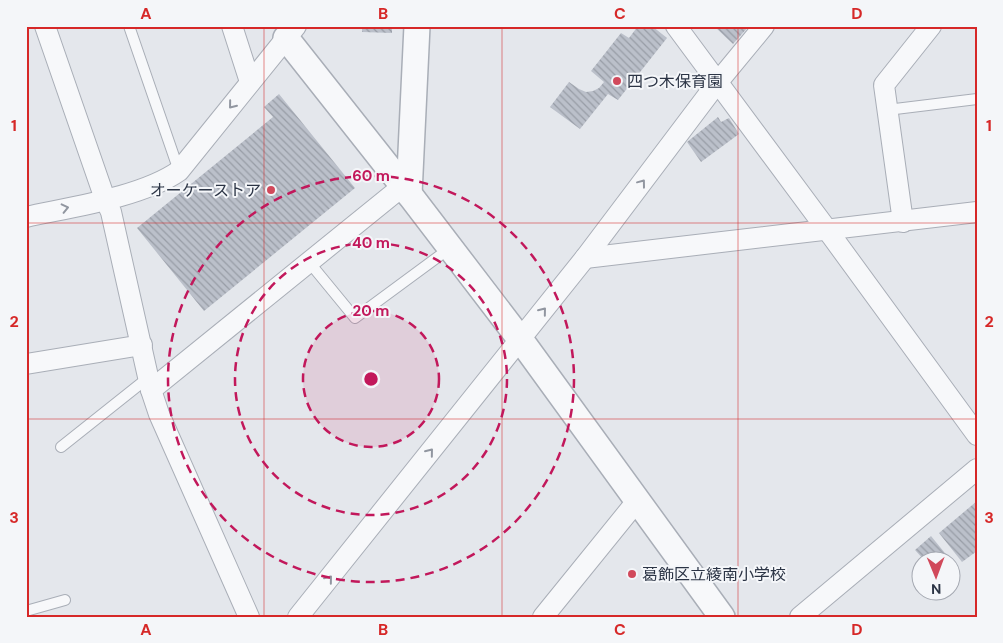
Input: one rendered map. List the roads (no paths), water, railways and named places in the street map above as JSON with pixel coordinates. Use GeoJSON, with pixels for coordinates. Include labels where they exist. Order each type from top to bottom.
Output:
{"type":"FeatureCollection","features":[{"type":"Feature","properties":{"kind":"street"},"geometry":{"type":"LineString","coordinates":[[45,26],[104,199],[111,212],[150,383],[159,414],[249,617]]}},
{"type":"Feature","properties":{"kind":"street"},"geometry":{"type":"LineString","coordinates":[[232,26],[250,82]]}},
{"type":"Feature","properties":{"kind":"street"},"geometry":{"type":"LineString","coordinates":[[150,383],[406,190],[417,26]]}},
{"type":"Feature","properties":{"kind":"street"},"geometry":{"type":"LineString","coordinates":[[676,26],[977,435]]}},
{"type":"Feature","properties":{"kind":"street"},"geometry":{"type":"LineString","coordinates":[[298,617],[586,258],[717,83],[764,26]]}},
{"type":"Feature","properties":{"kind":"street"},"geometry":{"type":"LineString","coordinates":[[903,222],[884,85],[931,26]]}},
{"type":"Feature","properties":{"kind":"street"},"geometry":{"type":"LineString","coordinates":[[26,217],[120,196],[167,179],[179,171],[291,32],[406,190],[520,339],[722,617]]}},
{"type":"Feature","properties":{"kind":"street"},"geometry":{"type":"LineString","coordinates":[[586,258],[977,212]]}},
{"type":"Feature","properties":{"kind":"street"},"geometry":{"type":"LineString","coordinates":[[26,364],[142,345]]}},
{"type":"Feature","properties":{"kind":"street"},"geometry":{"type":"LineString","coordinates":[[800,617],[977,469]]}},
{"type":"Feature","properties":{"kind":"street"},"geometry":{"type":"LineString","coordinates":[[543,617],[637,501]]}},
{"type":"Feature","properties":{"kind":"lane"},"geometry":{"type":"LineString","coordinates":[[129,26],[179,171]]}},
{"type":"Feature","properties":{"kind":"lane"},"geometry":{"type":"LineString","coordinates":[[887,110],[977,99]]}},
{"type":"Feature","properties":{"kind":"lane"},"geometry":{"type":"LineString","coordinates":[[309,262],[355,318],[451,248]]}},
{"type":"Feature","properties":{"kind":"lane"},"geometry":{"type":"LineString","coordinates":[[61,447],[150,383]]}},
{"type":"Feature","properties":{"kind":"lane"},"geometry":{"type":"LineString","coordinates":[[26,611],[65,600]]}},
{"type":"Feature","properties":{"kind":"place","name":"四つ木保育園"},"geometry":{"type":"Point","coordinates":[617,81]}},
{"type":"Feature","properties":{"kind":"place","name":"オーケーストア"},"geometry":{"type":"Point","coordinates":[271,190]}},
{"type":"Feature","properties":{"kind":"place","name":"葛飾区立綾南小学校"},"geometry":{"type":"Point","coordinates":[632,574]}}]}
